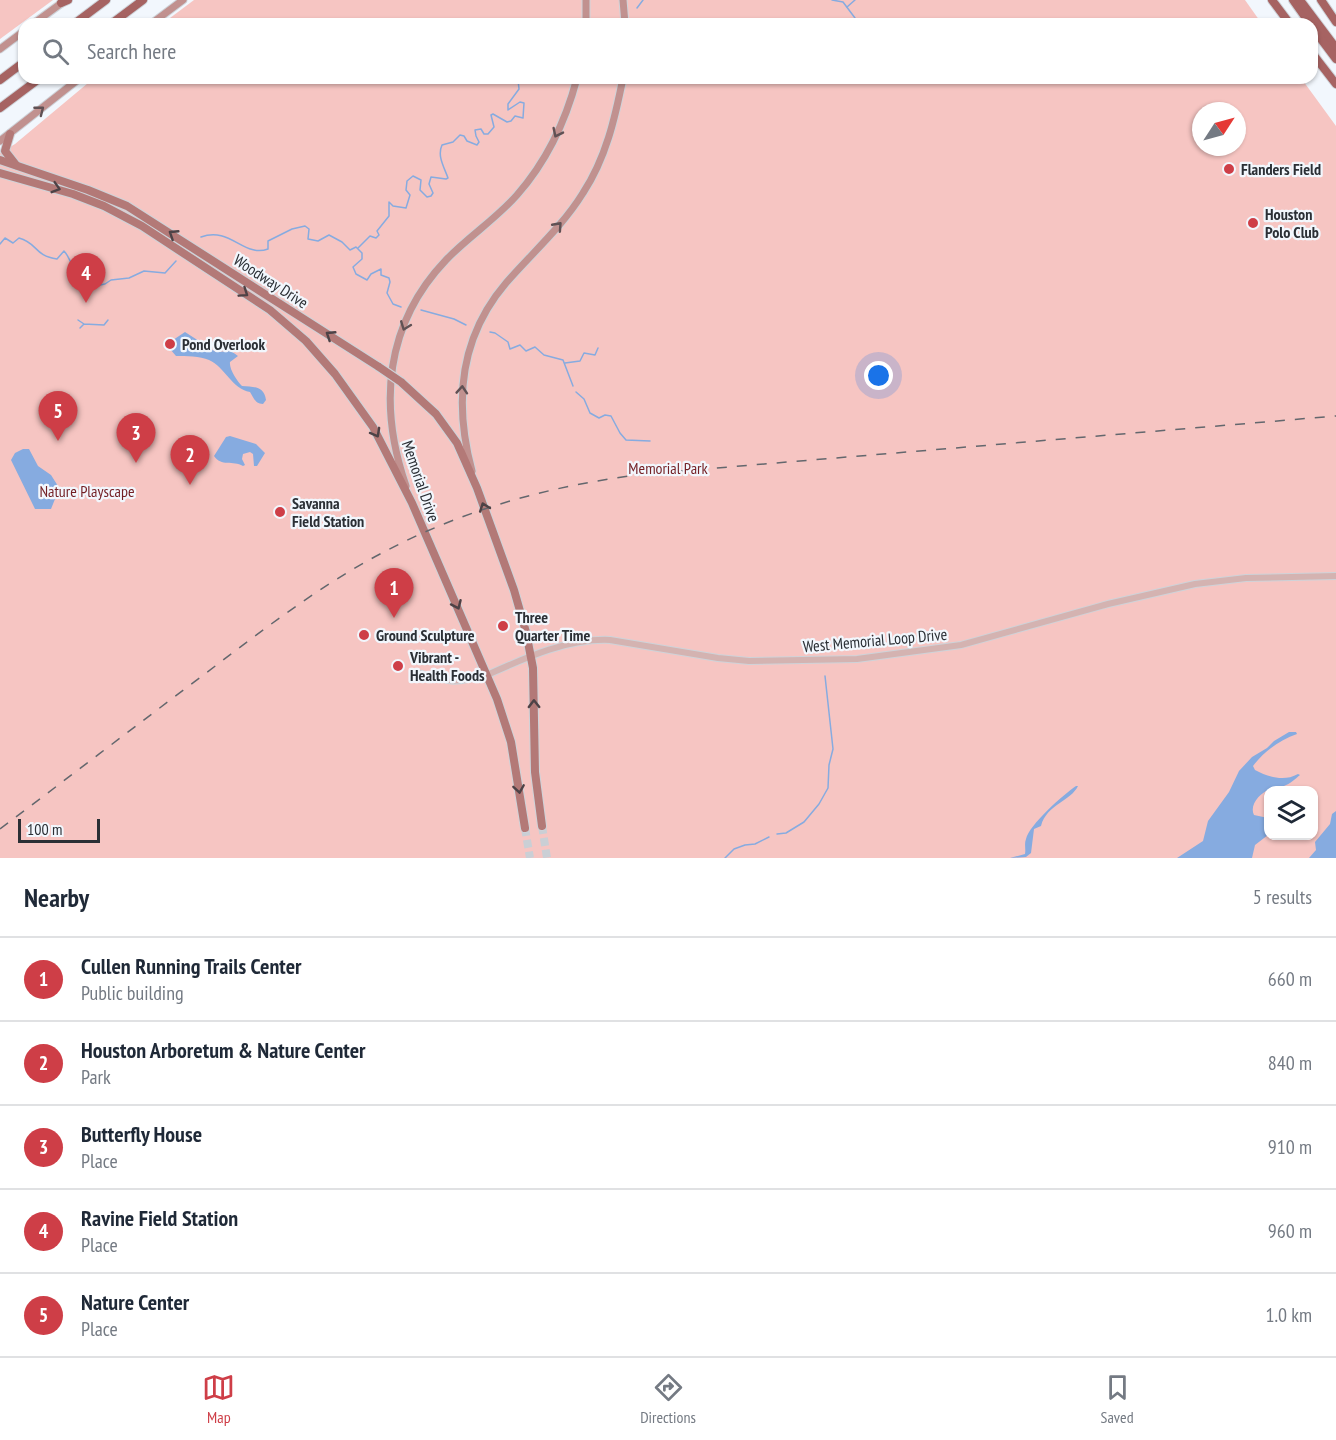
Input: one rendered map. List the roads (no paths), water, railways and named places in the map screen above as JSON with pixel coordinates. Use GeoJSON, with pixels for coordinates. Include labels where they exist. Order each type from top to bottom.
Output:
{"type":"FeatureCollection","features":[{"type":"Feature","properties":{"kind":"highway"},"geometry":{"type":"LineString","coordinates":[[82,18],[106,0]]}},
{"type":"Feature","properties":{"kind":"highway"},"geometry":{"type":"LineString","coordinates":[[119,18],[143,0]]}},
{"type":"Feature","properties":{"kind":"highway"},"geometry":{"type":"LineString","coordinates":[[1272,0],[1286,18]]}},
{"type":"Feature","properties":{"kind":"highway"},"geometry":{"type":"LineString","coordinates":[[1293,0],[1306,18]]}},
{"type":"Feature","properties":{"kind":"highway"},"geometry":{"type":"LineString","coordinates":[[1300,0],[1314,18]]}},
{"type":"Feature","properties":{"kind":"highway"},"geometry":{"type":"LineString","coordinates":[[1320,0],[1336,22]]}},
{"type":"Feature","properties":{"kind":"highway"},"geometry":{"type":"LineString","coordinates":[[1318,24],[1336,48]]}},
{"type":"Feature","properties":{"kind":"highway"},"geometry":{"type":"LineString","coordinates":[[1318,35],[1336,59]]}},
{"type":"Feature","properties":{"kind":"highway"},"geometry":{"type":"LineString","coordinates":[[1318,61],[1336,84]]}},
{"type":"Feature","properties":{"kind":"highway"},"geometry":{"type":"LineString","coordinates":[[0,80],[18,66]]}},
{"type":"Feature","properties":{"kind":"highway"},"geometry":{"type":"LineString","coordinates":[[0,108],[32,84]]}},
{"type":"Feature","properties":{"kind":"main road"},"geometry":{"type":"LineString","coordinates":[[159,18],[183,0]]}},
{"type":"Feature","properties":{"kind":"main road"},"geometry":{"type":"LineString","coordinates":[[586,0],[586,18]]}},
{"type":"Feature","properties":{"kind":"main road"},"geometry":{"type":"LineString","coordinates":[[622,0],[624,18]]}},
{"type":"Feature","properties":{"kind":"main road"},"geometry":{"type":"LineString","coordinates":[[41,18],[65,1]]}},
{"type":"Feature","properties":{"kind":"main road"},"geometry":{"type":"LineString","coordinates":[[0,49],[18,36]]}},
{"type":"Feature","properties":{"kind":"main road"},"geometry":{"type":"LineString","coordinates":[[0,141],[72,84]]}},
{"type":"Feature","properties":{"kind":"main road","name":"Memorial Drive"},"geometry":{"type":"LineString","coordinates":[[525,828],[511,742],[504,717],[412,503],[396,457],[389,415],[389,394],[392,368],[406,323],[421,294],[446,261],[517,195],[542,161],[564,117],[575,84]]}},
{"type":"Feature","properties":{"kind":"main road"},"geometry":{"type":"LineString","coordinates":[[542,825],[535,772],[531,656],[514,590],[477,488],[464,442],[462,389],[469,350],[479,324],[497,296],[566,217],[584,192],[598,166],[616,115],[622,84]]}},
{"type":"Feature","properties":{"kind":"main road"},"geometry":{"type":"LineString","coordinates":[[0,136],[10,134]]}},
{"type":"Feature","properties":{"kind":"main road"},"geometry":{"type":"LineString","coordinates":[[10,134],[5,151],[17,166]]}},
{"type":"Feature","properties":{"kind":"main road","name":"Woodway Drive"},"geometry":{"type":"LineString","coordinates":[[0,160],[127,206],[401,382],[426,403],[445,425],[457,442],[477,488]]}},
{"type":"Feature","properties":{"kind":"main road","name":"Woodway Drive"},"geometry":{"type":"LineString","coordinates":[[1,173],[49,186],[104,206],[149,230],[288,324],[335,374],[373,427],[412,503]]}},
{"type":"Feature","properties":{"kind":"main road"},"geometry":{"type":"LineString","coordinates":[[218,275],[223,266]]}},
{"type":"Feature","properties":{"kind":"street","name":"West Memorial Loop Drive"},"geometry":{"type":"LineString","coordinates":[[487,675],[531,656],[574,643],[602,640],[749,661],[877,657],[961,645],[1108,604],[1195,584],[1246,579],[1336,576]]}},
{"type":"Feature","properties":{"kind":"street"},"geometry":{"type":"LineString","coordinates":[[420,673],[456,682],[465,682],[487,675]]}},
{"type":"Feature","properties":{"kind":"water"},"geometry":{"type":"Polygon","coordinates":[[[185,332],[216,352],[231,351],[238,356],[230,362],[234,375],[242,386],[258,388],[263,392],[266,400],[263,404],[256,402],[250,392],[238,387],[215,363],[197,357],[176,356],[170,349],[175,345],[173,340],[185,332]]]}},
{"type":"Feature","properties":{"kind":"water"},"geometry":{"type":"Polygon","coordinates":[[[230,436],[256,444],[265,453],[257,466],[254,466],[253,454],[250,452],[243,454],[242,459],[245,465],[243,466],[220,461],[214,456],[226,437],[230,436]]]}},
{"type":"Feature","properties":{"kind":"water"},"geometry":{"type":"Polygon","coordinates":[[[29,449],[38,466],[51,475],[58,486],[51,509],[35,509],[11,460],[15,453],[29,449]]]}},
{"type":"Feature","properties":{"kind":"water"},"geometry":{"type":"Polygon","coordinates":[[[1289,732],[1297,734],[1284,739],[1262,756],[1253,766],[1255,770],[1276,778],[1300,775],[1283,786],[1264,786],[1264,792],[1254,803],[1254,815],[1264,817],[1264,838],[1255,845],[1252,858],[1177,858],[1203,841],[1208,821],[1229,792],[1239,771],[1252,757],[1289,732]]]}},
{"type":"Feature","properties":{"kind":"water"},"geometry":{"type":"Polygon","coordinates":[[[1078,786],[1075,791],[1048,813],[1041,826],[1034,829],[1031,853],[1026,857],[1010,858],[1025,854],[1025,841],[1033,826],[1078,786]]]}},
{"type":"Feature","properties":{"kind":"water"},"geometry":{"type":"Polygon","coordinates":[[[1336,811],[1336,858],[1309,858],[1316,850],[1315,842],[1330,824],[1332,814],[1336,811]]]}},
{"type":"Feature","properties":{"kind":"waterway"},"geometry":{"type":"LineString","coordinates":[[637,8],[643,0]]}},
{"type":"Feature","properties":{"kind":"waterway"},"geometry":{"type":"LineString","coordinates":[[832,0],[843,2],[855,18]]}},
{"type":"Feature","properties":{"kind":"waterway"},"geometry":{"type":"LineString","coordinates":[[847,7],[855,0]]}},
{"type":"Feature","properties":{"kind":"waterway"},"geometry":{"type":"LineString","coordinates":[[358,248],[370,236],[376,238],[379,235],[377,231],[389,216],[389,202],[393,206],[406,208],[410,195],[406,190],[407,181],[413,176],[421,180],[420,190],[427,197],[433,193],[429,184],[431,177],[448,178],[441,157],[442,145],[453,142],[460,135],[477,145],[479,142],[475,130],[481,129],[484,134],[488,134],[494,127],[491,115],[493,114],[507,122],[515,116],[523,118],[524,103],[520,102],[508,110],[508,104],[519,89],[518,84]]}},
{"type":"Feature","properties":{"kind":"waterway"},"geometry":{"type":"LineString","coordinates":[[201,237],[211,235],[229,238],[259,251],[268,249],[268,241],[292,229],[305,226],[309,229],[308,239],[318,241],[329,235],[342,242],[350,250],[356,247],[362,253],[362,259],[353,267],[356,274],[367,280],[371,274],[381,269],[381,275],[389,278],[387,293],[393,304],[401,307]]}},
{"type":"Feature","properties":{"kind":"waterway"},"geometry":{"type":"LineString","coordinates":[[0,244],[5,238],[13,243],[19,238],[30,243],[44,255],[57,259],[64,251],[86,285],[90,287],[105,284],[111,280],[129,278],[144,271],[165,273],[176,261]]}},
{"type":"Feature","properties":{"kind":"waterway"},"geometry":{"type":"LineString","coordinates":[[421,310],[454,319],[466,325]]}},
{"type":"Feature","properties":{"kind":"waterway"},"geometry":{"type":"LineString","coordinates":[[78,320],[84,324],[80,328],[84,324],[104,325],[108,320]]}},
{"type":"Feature","properties":{"kind":"waterway"},"geometry":{"type":"LineString","coordinates":[[490,332],[508,342],[510,349],[520,345],[526,351],[535,347],[544,355],[563,360],[573,386]]}},
{"type":"Feature","properties":{"kind":"waterway"},"geometry":{"type":"LineString","coordinates":[[565,363],[580,361],[584,353],[595,355],[598,348]]}},
{"type":"Feature","properties":{"kind":"waterway"},"geometry":{"type":"LineString","coordinates":[[576,392],[584,399],[590,413],[599,418],[605,415],[611,416],[626,440],[650,441]]}},
{"type":"Feature","properties":{"kind":"waterway"},"geometry":{"type":"LineString","coordinates":[[827,643],[827,651]]}},
{"type":"Feature","properties":{"kind":"waterway"},"geometry":{"type":"LineString","coordinates":[[777,834],[786,833],[804,822],[819,804],[828,788],[829,765],[833,749],[825,676]]}},
{"type":"Feature","properties":{"kind":"waterway"},"geometry":{"type":"LineString","coordinates":[[725,858],[734,849],[755,844],[769,837]]}},
{"type":"Feature","properties":{"kind":"tunnel"},"geometry":{"type":"LineString","coordinates":[[542,826],[547,858]]}},
{"type":"Feature","properties":{"kind":"tunnel"},"geometry":{"type":"LineString","coordinates":[[525,828],[530,858]]}},
{"type":"Feature","properties":{"kind":"railway"},"geometry":{"type":"LineString","coordinates":[[0,829],[314,594],[359,566],[413,537],[510,501],[577,485],[645,474],[1336,416]]}},
{"type":"Feature","properties":{"kind":"place","name":"Flanders Field"},"geometry":{"type":"Point","coordinates":[1229,169]}},
{"type":"Feature","properties":{"kind":"place","name":"Houston Polo Club"},"geometry":{"type":"Point","coordinates":[1253,223]}},
{"type":"Feature","properties":{"kind":"place","name":"Ravine Field Station"},"geometry":{"type":"Point","coordinates":[86,303]}},
{"type":"Feature","properties":{"kind":"place","name":"Pond Overlook"},"geometry":{"type":"Point","coordinates":[170,344]}},
{"type":"Feature","properties":{"kind":"place","name":"Nature Center"},"geometry":{"type":"Point","coordinates":[58,441]}},
{"type":"Feature","properties":{"kind":"place","name":"Butterfly House"},"geometry":{"type":"Point","coordinates":[136,463]}},
{"type":"Feature","properties":{"kind":"place","name":"Houston Arboretum & Nature Center"},"geometry":{"type":"Point","coordinates":[190,485]}},
{"type":"Feature","properties":{"kind":"place","name":"Savanna Field Station"},"geometry":{"type":"Point","coordinates":[280,512]}},
{"type":"Feature","properties":{"kind":"place","name":"Cullen Running Trails Center"},"geometry":{"type":"Point","coordinates":[394,618]}},
{"type":"Feature","properties":{"kind":"place","name":"Three Quarter Time"},"geometry":{"type":"Point","coordinates":[503,626]}},
{"type":"Feature","properties":{"kind":"place","name":"Ground Sculpture"},"geometry":{"type":"Point","coordinates":[364,635]}},
{"type":"Feature","properties":{"kind":"place","name":"Vibrant - Health Foods"},"geometry":{"type":"Point","coordinates":[398,666]}},
{"type":"Feature","properties":{"kind":"park label","name":"Memorial Park"},"geometry":{"type":"Point","coordinates":[668,468]}},
{"type":"Feature","properties":{"kind":"park label","name":"Nature Playscape"},"geometry":{"type":"Point","coordinates":[87,491]}}]}
